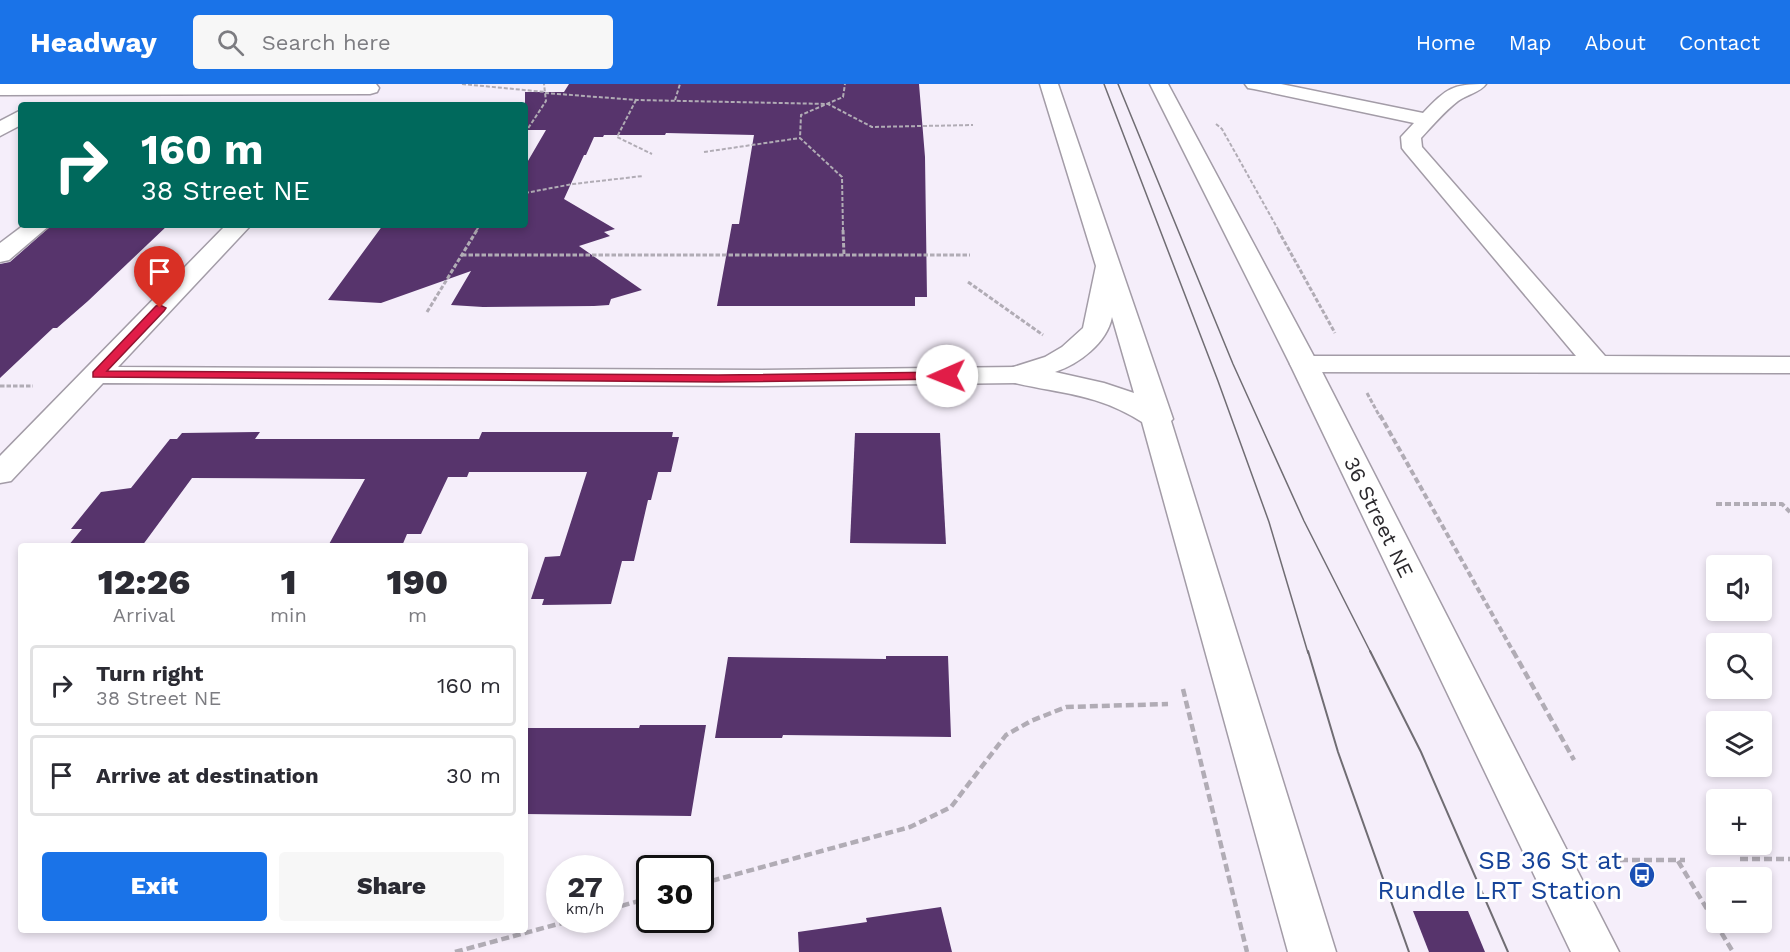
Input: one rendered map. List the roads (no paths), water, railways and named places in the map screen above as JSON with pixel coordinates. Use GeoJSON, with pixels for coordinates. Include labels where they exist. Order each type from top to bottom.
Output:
{"type":"FeatureCollection","features":[{"type":"Feature","properties":{"kind":"main road"},"geometry":{"type":"LineString","coordinates":[[1049,84],[1109,262],[1158,419],[1312,952]]}},
{"type":"Feature","properties":{"kind":"main road","name":"36 Street NE"},"geometry":{"type":"LineString","coordinates":[[1159,84],[1304,364],[1595,952]]}},
{"type":"Feature","properties":{"kind":"main road"},"geometry":{"type":"LineString","coordinates":[[1254,84],[1428,120]]}},
{"type":"Feature","properties":{"kind":"main road"},"geometry":{"type":"LineString","coordinates":[[1477,84],[1461,88],[1428,120],[1411,137],[1412,148],[1597,364]]}},
{"type":"Feature","properties":{"kind":"main road"},"geometry":{"type":"LineString","coordinates":[[0,89],[371,86]]}},
{"type":"Feature","properties":{"kind":"main road"},"geometry":{"type":"LineString","coordinates":[[357,102],[371,86]]}},
{"type":"Feature","properties":{"kind":"main road"},"geometry":{"type":"LineString","coordinates":[[42,102],[62,89]]}},
{"type":"Feature","properties":{"kind":"main road"},"geometry":{"type":"LineString","coordinates":[[195,102],[212,89]]}},
{"type":"Feature","properties":{"kind":"main road"},"geometry":{"type":"LineString","coordinates":[[0,130],[18,118]]}},
{"type":"Feature","properties":{"kind":"main road"},"geometry":{"type":"LineString","coordinates":[[0,255],[34,228]]}},
{"type":"Feature","properties":{"kind":"main road"},"geometry":{"type":"LineString","coordinates":[[0,474],[236,228]]}},
{"type":"Feature","properties":{"kind":"main road"},"geometry":{"type":"LineString","coordinates":[[1017,375],[1055,363],[1072,353],[1096,330],[1109,262]]}},
{"type":"Feature","properties":{"kind":"main road"},"geometry":{"type":"LineString","coordinates":[[1304,364],[1790,365]]}},
{"type":"Feature","properties":{"kind":"main road"},"geometry":{"type":"LineString","coordinates":[[97,375],[714,378],[1017,375],[1103,390],[1143,408],[1158,419]]}},
{"type":"Feature","properties":{"kind":"tram line"},"geometry":{"type":"LineString","coordinates":[[1104,84],[1218,381],[1269,522],[1308,653]]}},
{"type":"Feature","properties":{"kind":"tram line"},"geometry":{"type":"LineString","coordinates":[[1118,84],[1233,364],[1304,521],[1371,653]]}},
{"type":"Feature","properties":{"kind":"tram line"},"geometry":{"type":"LineString","coordinates":[[1308,651],[1338,752],[1409,952]]}},
{"type":"Feature","properties":{"kind":"tram line"},"geometry":{"type":"LineString","coordinates":[[1370,651],[1421,752],[1508,952]]}},
{"type":"Feature","properties":{"kind":"place","name":"SB 36 St at Rundle LRT Station"},"geometry":{"type":"Point","coordinates":[1642,875]}}]}
